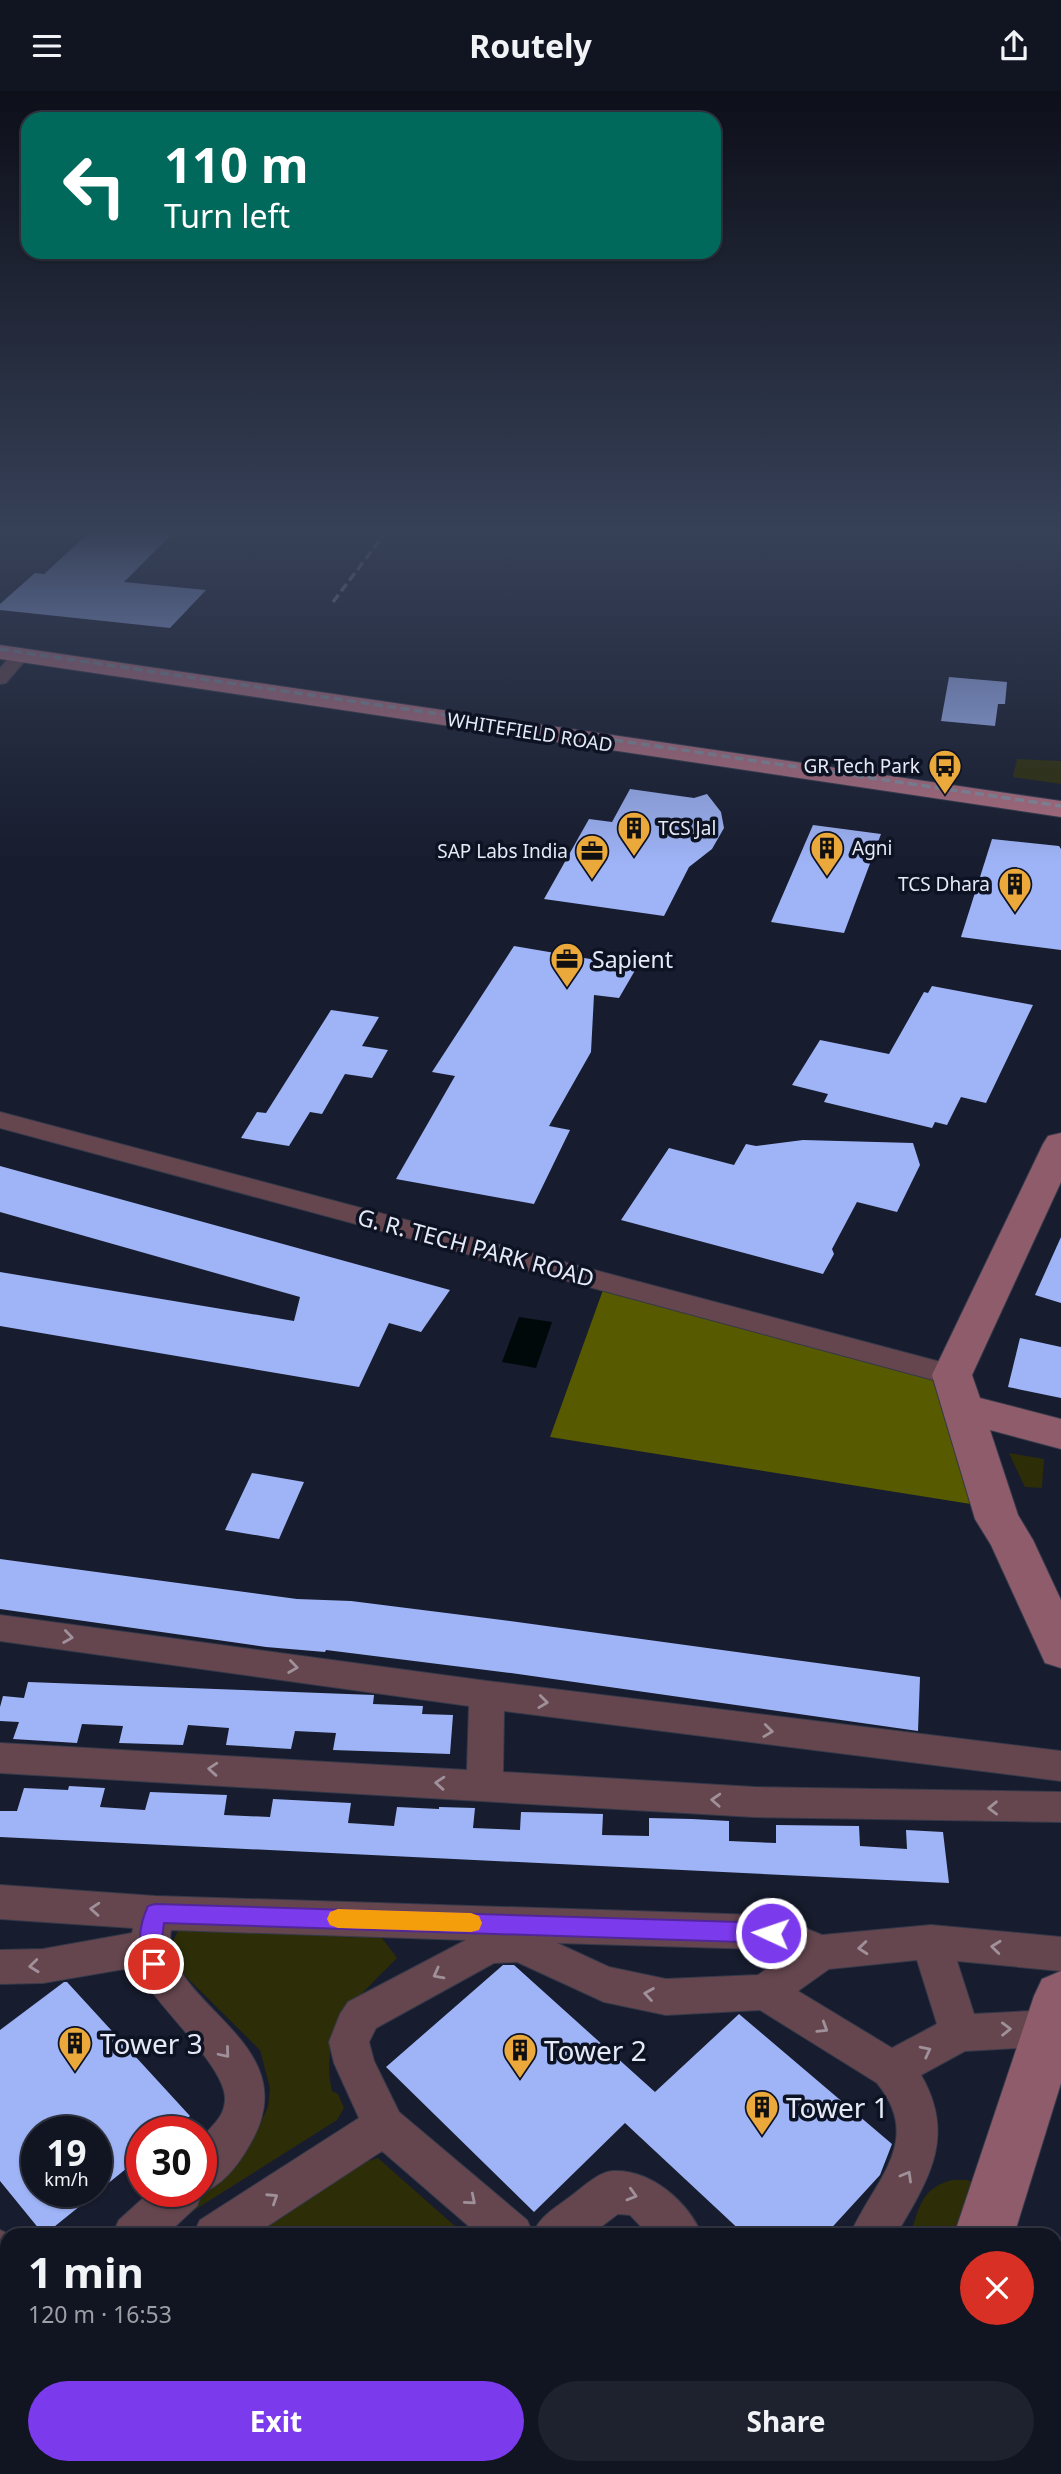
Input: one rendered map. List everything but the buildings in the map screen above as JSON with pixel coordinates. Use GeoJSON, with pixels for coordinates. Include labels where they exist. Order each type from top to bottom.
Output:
{"type":"FeatureCollection","features":[{"type":"Feature","properties":{"kind":"main road","name":"WHITEFIELD ROAD"},"geometry":{"type":"LineString","coordinates":[[7,649],[1061,795]]}},
{"type":"Feature","properties":{"kind":"main road","name":"WHITEFIELD ROAD"},"geometry":{"type":"LineString","coordinates":[[7,649],[1061,810]]}},
{"type":"Feature","properties":{"kind":"street"},"geometry":{"type":"LineString","coordinates":[[0,679],[7,649]]}},
{"type":"Feature","properties":{"kind":"street","name":"G. R. TECH PARK ROAD"},"geometry":{"type":"LineString","coordinates":[[0,1120],[957,1392]]}},
{"type":"Feature","properties":{"kind":"street"},"geometry":{"type":"LineString","coordinates":[[1061,1144],[957,1392],[997,1519],[1011,1540],[1061,1650]]}},
{"type":"Feature","properties":{"kind":"street"},"geometry":{"type":"LineString","coordinates":[[957,1392],[1061,1434]]}},
{"type":"Feature","properties":{"kind":"street"},"geometry":{"type":"LineString","coordinates":[[0,1627],[487,1695],[1061,1766]]}},
{"type":"Feature","properties":{"kind":"street"},"geometry":{"type":"LineString","coordinates":[[485,1786],[487,1695]]}},
{"type":"Feature","properties":{"kind":"street"},"geometry":{"type":"LineString","coordinates":[[0,1758],[768,1802],[981,1808],[1061,1807]]}},
{"type":"Feature","properties":{"kind":"street"},"geometry":{"type":"LineString","coordinates":[[0,1902],[152,1930],[758,1932],[783,1937],[821,1952],[931,1942],[1061,1954]]}},
{"type":"Feature","properties":{"kind":"street"},"geometry":{"type":"LineString","coordinates":[[0,1967],[43,1966],[152,1930]]}},
{"type":"Feature","properties":{"kind":"street"},"geometry":{"type":"LineString","coordinates":[[152,1930],[159,1975],[242,2074],[248,2096],[243,2119],[217,2152]]}},
{"type":"Feature","properties":{"kind":"street"},"geometry":{"type":"LineString","coordinates":[[931,1942],[960,2033]]}},
{"type":"Feature","properties":{"kind":"street"},"geometry":{"type":"LineString","coordinates":[[504,2228],[384,2126],[354,2063],[349,2042],[362,2015],[485,1949],[517,1945],[604,1984],[666,1997],[765,1992],[821,1952]]}},
{"type":"Feature","properties":{"kind":"street"},"geometry":{"type":"LineString","coordinates":[[765,1992],[891,2070],[908,2090],[919,2134],[913,2166],[876,2228]]}},
{"type":"Feature","properties":{"kind":"street"},"geometry":{"type":"LineString","coordinates":[[891,2070],[960,2033],[1056,2012]]}},
{"type":"Feature","properties":{"kind":"street"},"geometry":{"type":"LineString","coordinates":[[986,2228],[1056,2012]]}},
{"type":"Feature","properties":{"kind":"street"},"geometry":{"type":"LineString","coordinates":[[226,2228],[384,2126]]}},
{"type":"Feature","properties":{"kind":"street"},"geometry":{"type":"LineString","coordinates":[[563,2228],[612,2192],[641,2196],[673,2228]]}},
{"type":"Feature","properties":{"kind":"street"},"geometry":{"type":"LineString","coordinates":[[141,2228],[164,2207]]}},
{"type":"Feature","properties":{"kind":"shaded area"},"geometry":{"type":"Polygon","coordinates":[[[1017,759],[1061,761],[1061,784],[1013,777],[1017,759]]]}},
{"type":"Feature","properties":{"kind":"shaded area"},"geometry":{"type":"Polygon","coordinates":[[[603,1290],[938,1380],[977,1505],[550,1437],[603,1290]]]}},
{"type":"Feature","properties":{"kind":"shaded area"},"geometry":{"type":"Polygon","coordinates":[[[519,1317],[552,1322],[536,1368],[502,1362],[519,1317]]]}},
{"type":"Feature","properties":{"kind":"shaded area"},"geometry":{"type":"Polygon","coordinates":[[[1009,1453],[1044,1459],[1042,1488],[1025,1487],[1009,1453]]]}},
{"type":"Feature","properties":{"kind":"shaded area"},"geometry":{"type":"Polygon","coordinates":[[[180,1927],[379,1934],[397,1958],[356,2001],[336,2032],[329,2069],[332,2091],[338,2094],[344,2108],[337,2120],[217,2196],[217,2176],[251,2143],[268,2107],[270,2088],[260,2050],[174,1965],[171,1945],[180,1927]]]}},
{"type":"Feature","properties":{"kind":"shaded area"},"geometry":{"type":"Polygon","coordinates":[[[378,2158],[457,2228],[252,2228],[341,2169],[378,2158]]]}},
{"type":"Feature","properties":{"kind":"shaded area"},"geometry":{"type":"Polygon","coordinates":[[[952,2180],[967,2180],[982,2186],[965,2228],[912,2228],[923,2200],[933,2188],[952,2180]]]}},
{"type":"Feature","properties":{"kind":"shaded area"},"geometry":{"type":"Polygon","coordinates":[[[184,2207],[199,2207],[166,2228],[162,2228],[184,2207]]]}},
{"type":"Feature","properties":{"kind":"railway"},"geometry":{"type":"LineString","coordinates":[[0,649],[1061,806]]}},
{"type":"Feature","properties":{"kind":"slow traffic"},"geometry":{"type":"LineString","coordinates":[[338,1919],[471,1923]]}},
{"type":"Feature","properties":{"kind":"place","name":"GR Tech Park"},"geometry":{"type":"Point","coordinates":[945,796]}},
{"type":"Feature","properties":{"kind":"place","name":"TCS Jal"},"geometry":{"type":"Point","coordinates":[634,858]}},
{"type":"Feature","properties":{"kind":"place","name":"Agni"},"geometry":{"type":"Point","coordinates":[827,878]}},
{"type":"Feature","properties":{"kind":"place","name":"SAP Labs India"},"geometry":{"type":"Point","coordinates":[592,881]}},
{"type":"Feature","properties":{"kind":"place","name":"TCS Dhara"},"geometry":{"type":"Point","coordinates":[1015,914]}},
{"type":"Feature","properties":{"kind":"place","name":"Sapient"},"geometry":{"type":"Point","coordinates":[567,989]}},
{"type":"Feature","properties":{"kind":"place","name":"Tower 3"},"geometry":{"type":"Point","coordinates":[75,2073]}},
{"type":"Feature","properties":{"kind":"place","name":"Tower 2"},"geometry":{"type":"Point","coordinates":[520,2080]}},
{"type":"Feature","properties":{"kind":"place","name":"Tower 1"},"geometry":{"type":"Point","coordinates":[762,2137]}},
{"type":"Feature","properties":{"kind":"route"},"geometry":{"type":"LineString","coordinates":[[154,1964],[150,1947],[155,1913],[771,1933]]}}]}
